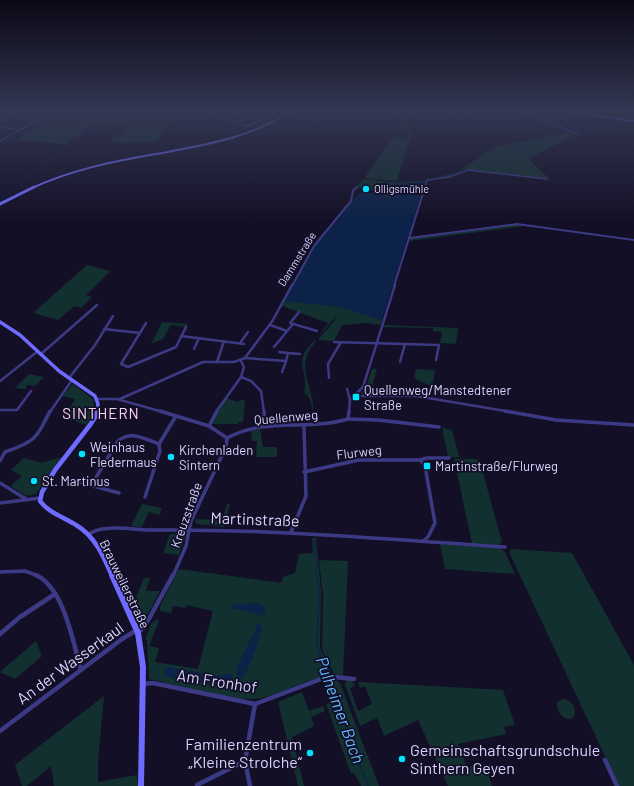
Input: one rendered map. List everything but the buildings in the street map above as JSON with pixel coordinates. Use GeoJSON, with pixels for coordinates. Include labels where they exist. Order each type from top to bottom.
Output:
{"type":"FeatureCollection","features":[{"type":"Feature","properties":{"kind":"main road"},"geometry":{"type":"LineString","coordinates":[[0,204],[36,186],[73,173],[106,164],[179,149]]}},
{"type":"Feature","properties":{"kind":"main road"},"geometry":{"type":"LineString","coordinates":[[0,322],[20,335],[70,379],[90,392],[97,399],[98,408],[96,416],[51,477],[40,498]]}},
{"type":"Feature","properties":{"kind":"main road","name":"Brauweilerstraße"},"geometry":{"type":"LineString","coordinates":[[40,498],[40,503],[45,508],[72,522],[88,534],[103,555],[138,632],[142,652],[143,684],[141,786]]}},
{"type":"Feature","properties":{"kind":"street"},"geometry":{"type":"LineString","coordinates":[[350,400],[363,388],[427,181],[449,177],[468,170],[547,179]]}},
{"type":"Feature","properties":{"kind":"street","name":"Dammstraße"},"geometry":{"type":"LineString","coordinates":[[241,361],[246,358],[270,325],[313,248],[351,201],[353,191],[356,187]]}},
{"type":"Feature","properties":{"kind":"street"},"geometry":{"type":"LineString","coordinates":[[410,238],[517,224],[634,240]]}},
{"type":"Feature","properties":{"kind":"street"},"geometry":{"type":"LineString","coordinates":[[0,381],[39,353],[98,305]]}},
{"type":"Feature","properties":{"kind":"street"},"geometry":{"type":"LineString","coordinates":[[293,324],[290,323],[299,312]]}},
{"type":"Feature","properties":{"kind":"street"},"geometry":{"type":"LineString","coordinates":[[0,461],[2,455],[6,452],[26,445],[36,438],[73,374],[95,345],[113,316]]}},
{"type":"Feature","properties":{"kind":"street"},"geometry":{"type":"LineString","coordinates":[[146,323],[121,364],[128,367],[176,347],[186,327]]}},
{"type":"Feature","properties":{"kind":"street"},"geometry":{"type":"LineString","coordinates":[[274,347],[293,324]]}},
{"type":"Feature","properties":{"kind":"street"},"geometry":{"type":"LineString","coordinates":[[293,324],[317,331]]}},
{"type":"Feature","properties":{"kind":"street"},"geometry":{"type":"LineString","coordinates":[[270,325],[287,331]]}},
{"type":"Feature","properties":{"kind":"street"},"geometry":{"type":"LineString","coordinates":[[104,329],[140,333]]}},
{"type":"Feature","properties":{"kind":"street"},"geometry":{"type":"LineString","coordinates":[[240,343],[248,332]]}},
{"type":"Feature","properties":{"kind":"street"},"geometry":{"type":"LineString","coordinates":[[181,336],[244,344]]}},
{"type":"Feature","properties":{"kind":"street"},"geometry":{"type":"LineString","coordinates":[[194,349],[199,338]]}},
{"type":"Feature","properties":{"kind":"street"},"geometry":{"type":"LineString","coordinates":[[217,362],[224,341]]}},
{"type":"Feature","properties":{"kind":"street"},"geometry":{"type":"LineString","coordinates":[[334,342],[439,345],[436,360]]}},
{"type":"Feature","properties":{"kind":"street"},"geometry":{"type":"LineString","coordinates":[[329,378],[328,364],[341,342]]}},
{"type":"Feature","properties":{"kind":"street"},"geometry":{"type":"LineString","coordinates":[[400,362],[405,344]]}},
{"type":"Feature","properties":{"kind":"street"},"geometry":{"type":"LineString","coordinates":[[279,352],[300,354]]}},
{"type":"Feature","properties":{"kind":"street"},"geometry":{"type":"LineString","coordinates":[[282,372],[288,353]]}},
{"type":"Feature","properties":{"kind":"street"},"geometry":{"type":"LineString","coordinates":[[246,358],[286,361]]}},
{"type":"Feature","properties":{"kind":"street"},"geometry":{"type":"LineString","coordinates":[[120,400],[203,362],[241,361],[244,367],[241,378],[222,402],[209,426]]}},
{"type":"Feature","properties":{"kind":"street"},"geometry":{"type":"LineString","coordinates":[[241,378],[259,387],[265,401],[265,426]]}},
{"type":"Feature","properties":{"kind":"street"},"geometry":{"type":"LineString","coordinates":[[347,389],[350,400],[348,419]]}},
{"type":"Feature","properties":{"kind":"street"},"geometry":{"type":"LineString","coordinates":[[0,410],[10,411],[20,408],[31,391]]}},
{"type":"Feature","properties":{"kind":"street"},"geometry":{"type":"LineString","coordinates":[[354,396],[416,396],[556,420],[634,425]]}},
{"type":"Feature","properties":{"kind":"street"},"geometry":{"type":"LineString","coordinates":[[97,399],[112,398],[176,416],[209,426],[227,438]]}},
{"type":"Feature","properties":{"kind":"street"},"geometry":{"type":"LineString","coordinates":[[145,498],[160,451],[159,444],[176,416]]}},
{"type":"Feature","properties":{"kind":"street","name":"Quellenweg"},"geometry":{"type":"LineString","coordinates":[[227,438],[238,433],[265,426],[304,427],[348,419],[378,420],[439,427]]}},
{"type":"Feature","properties":{"kind":"street"},"geometry":{"type":"LineString","coordinates":[[291,532],[306,499],[304,472],[304,427]]}},
{"type":"Feature","properties":{"kind":"street"},"geometry":{"type":"LineString","coordinates":[[92,484],[118,441],[122,437],[133,435],[159,444]]}},
{"type":"Feature","properties":{"kind":"street","name":"Kreuzstraße"},"geometry":{"type":"LineString","coordinates":[[138,632],[145,626],[179,560],[191,530],[191,521],[226,447],[227,438]]}},
{"type":"Feature","properties":{"kind":"street","name":"Flurweg"},"geometry":{"type":"LineString","coordinates":[[304,472],[359,460],[418,460],[449,458]]}},
{"type":"Feature","properties":{"kind":"street"},"geometry":{"type":"LineString","coordinates":[[418,460],[426,468],[435,520],[431,532],[423,541]]}},
{"type":"Feature","properties":{"kind":"street"},"geometry":{"type":"LineString","coordinates":[[75,481],[92,484],[96,487],[118,493]]}},
{"type":"Feature","properties":{"kind":"street"},"geometry":{"type":"LineString","coordinates":[[0,483],[26,500]]}},
{"type":"Feature","properties":{"kind":"street"},"geometry":{"type":"LineString","coordinates":[[0,503],[40,498]]}},
{"type":"Feature","properties":{"kind":"street","name":"Martinstraße"},"geometry":{"type":"LineString","coordinates":[[88,534],[92,531],[108,528],[291,532],[505,547]]}},
{"type":"Feature","properties":{"kind":"street"},"geometry":{"type":"LineString","coordinates":[[0,572],[22,571],[36,574],[45,580],[55,594],[65,617],[81,670]]}},
{"type":"Feature","properties":{"kind":"street"},"geometry":{"type":"LineString","coordinates":[[0,634],[20,617],[55,594]]}},
{"type":"Feature","properties":{"kind":"street","name":"An der Wasserkaul"},"geometry":{"type":"LineString","coordinates":[[0,731],[81,670],[138,632]]}},
{"type":"Feature","properties":{"kind":"street","name":"Am Fronhof"},"geometry":{"type":"LineString","coordinates":[[143,684],[153,683],[255,704],[321,679],[354,679]]}},
{"type":"Feature","properties":{"kind":"street"},"geometry":{"type":"LineString","coordinates":[[250,786],[245,760],[255,704]]}},
{"type":"Feature","properties":{"kind":"street"},"geometry":{"type":"LineString","coordinates":[[197,785],[245,760]]}},
{"type":"Feature","properties":{"kind":"street"},"geometry":{"type":"LineString","coordinates":[[604,760],[617,786]]}},
{"type":"Feature","properties":{"kind":"green space"},"geometry":{"type":"Polygon","coordinates":[[[386,149],[407,149],[397,181],[365,177],[386,149]]]}},
{"type":"Feature","properties":{"kind":"green space"},"geometry":{"type":"Polygon","coordinates":[[[492,149],[548,149],[529,158],[530,161],[550,179],[465,169],[449,176],[435,178],[457,172],[492,149]]]}},
{"type":"Feature","properties":{"kind":"green space"},"geometry":{"type":"Polygon","coordinates":[[[363,179],[389,182],[426,181],[423,183],[390,185],[391,194],[347,308],[381,318],[381,325],[366,323],[342,325],[334,341],[318,340],[335,320],[336,316],[333,321],[331,319],[332,321],[317,339],[328,323],[282,306],[295,281],[352,201],[359,194],[372,193],[374,191],[366,189],[367,186],[362,188],[357,187],[363,179]]]}},
{"type":"Feature","properties":{"kind":"green space"},"geometry":{"type":"Polygon","coordinates":[[[515,224],[525,226],[409,241],[410,238],[515,224]]]}},
{"type":"Feature","properties":{"kind":"green space"},"geometry":{"type":"Polygon","coordinates":[[[87,265],[111,271],[86,295],[92,297],[81,308],[74,306],[58,320],[33,313],[87,265]]]}},
{"type":"Feature","properties":{"kind":"green space"},"geometry":{"type":"Polygon","coordinates":[[[162,322],[188,324],[187,327],[171,325],[163,339],[151,344],[162,322]]]}},
{"type":"Feature","properties":{"kind":"green space"},"geometry":{"type":"Polygon","coordinates":[[[383,325],[458,328],[456,344],[440,343],[442,332],[433,331],[433,328],[383,327],[383,325]]]}},
{"type":"Feature","properties":{"kind":"green space"},"geometry":{"type":"Polygon","coordinates":[[[315,340],[316,341],[309,351],[305,369],[313,405],[313,415],[309,397],[304,393],[305,384],[302,361],[308,347],[315,340]]]}},
{"type":"Feature","properties":{"kind":"green space"},"geometry":{"type":"Polygon","coordinates":[[[372,369],[377,369],[370,393],[379,394],[360,394],[366,387],[372,369]]]}},
{"type":"Feature","properties":{"kind":"green space"},"geometry":{"type":"Polygon","coordinates":[[[416,369],[435,370],[432,387],[414,378],[416,369]]]}},
{"type":"Feature","properties":{"kind":"green space"},"geometry":{"type":"Polygon","coordinates":[[[29,374],[44,377],[35,386],[27,385],[25,389],[32,390],[15,388],[29,374]]]}},
{"type":"Feature","properties":{"kind":"green space"},"geometry":{"type":"Polygon","coordinates":[[[73,384],[93,399],[95,411],[87,425],[71,420],[71,418],[64,418],[75,399],[62,396],[73,384]]]}},
{"type":"Feature","properties":{"kind":"green space"},"geometry":{"type":"Polygon","coordinates":[[[226,398],[238,402],[240,400],[245,400],[243,422],[238,422],[238,424],[212,424],[226,398]]]}},
{"type":"Feature","properties":{"kind":"green space"},"geometry":{"type":"Polygon","coordinates":[[[442,428],[452,430],[459,457],[448,457],[442,428]]]}},
{"type":"Feature","properties":{"kind":"green space"},"geometry":{"type":"Polygon","coordinates":[[[260,429],[263,447],[277,447],[277,457],[256,457],[257,441],[252,441],[251,431],[260,429]]]}},
{"type":"Feature","properties":{"kind":"green space"},"geometry":{"type":"Polygon","coordinates":[[[61,457],[36,494],[26,496],[11,486],[22,476],[11,470],[24,458],[42,463],[61,457]]]}},
{"type":"Feature","properties":{"kind":"green space"},"geometry":{"type":"Polygon","coordinates":[[[454,459],[476,459],[480,462],[502,542],[499,545],[472,543],[454,459]]]}},
{"type":"Feature","properties":{"kind":"green space"},"geometry":{"type":"Polygon","coordinates":[[[142,504],[162,508],[159,515],[149,512],[142,527],[131,526],[142,504]]]}},
{"type":"Feature","properties":{"kind":"green space"},"geometry":{"type":"Polygon","coordinates":[[[227,504],[230,504],[224,527],[196,524],[195,519],[222,520],[227,504]]]}},
{"type":"Feature","properties":{"kind":"green space"},"geometry":{"type":"Polygon","coordinates":[[[170,534],[186,535],[179,555],[163,553],[170,534]]]}},
{"type":"Feature","properties":{"kind":"green space"},"geometry":{"type":"Polygon","coordinates":[[[312,538],[316,538],[321,591],[320,648],[332,675],[314,679],[270,696],[251,699],[206,693],[149,679],[147,640],[145,640],[151,624],[156,620],[159,621],[149,646],[159,648],[155,662],[198,669],[213,611],[186,605],[186,608],[173,606],[171,613],[160,611],[160,606],[179,569],[281,583],[283,577],[295,573],[299,554],[313,553],[312,538]]]}},
{"type":"Feature","properties":{"kind":"green space"},"geometry":{"type":"Polygon","coordinates":[[[440,544],[500,548],[505,552],[515,574],[445,569],[440,544]]]}},
{"type":"Feature","properties":{"kind":"green space"},"geometry":{"type":"Polygon","coordinates":[[[511,549],[572,553],[634,665],[634,786],[619,786],[509,552],[511,549]]]}},
{"type":"Feature","properties":{"kind":"green space"},"geometry":{"type":"Polygon","coordinates":[[[319,560],[348,561],[343,676],[335,676],[322,650],[323,596],[319,560]]]}},
{"type":"Feature","properties":{"kind":"green space"},"geometry":{"type":"Polygon","coordinates":[[[144,578],[150,578],[146,591],[160,591],[144,621],[140,617],[138,620],[132,607],[144,578]]]}},
{"type":"Feature","properties":{"kind":"green space"},"geometry":{"type":"Polygon","coordinates":[[[36,641],[42,656],[15,679],[0,672],[36,641]]]}},
{"type":"Feature","properties":{"kind":"green space"},"geometry":{"type":"Polygon","coordinates":[[[336,680],[340,683],[379,786],[361,786],[354,773],[351,774],[326,704],[330,702],[323,682],[336,680]]]}},
{"type":"Feature","properties":{"kind":"green space"},"geometry":{"type":"Polygon","coordinates":[[[346,680],[351,680],[355,686],[350,688],[358,711],[372,704],[365,686],[360,688],[358,682],[503,690],[515,725],[504,727],[506,734],[458,744],[467,767],[485,764],[492,786],[448,786],[418,720],[384,736],[377,718],[360,726],[345,685],[346,680]]]}},
{"type":"Feature","properties":{"kind":"green space"},"geometry":{"type":"Polygon","coordinates":[[[302,692],[309,711],[323,706],[325,711],[311,717],[314,726],[292,737],[304,786],[298,786],[278,702],[302,692]]]}},
{"type":"Feature","properties":{"kind":"green space"},"geometry":{"type":"Polygon","coordinates":[[[104,696],[98,761],[98,782],[137,775],[138,786],[54,786],[51,766],[27,786],[22,786],[15,765],[104,696]]]}},
{"type":"Feature","properties":{"kind":"green space"},"geometry":{"type":"Polygon","coordinates":[[[563,699],[570,701],[574,706],[575,713],[572,719],[565,718],[559,712],[557,702],[563,699]]]}},
{"type":"Feature","properties":{"kind":"water"},"geometry":{"type":"Polygon","coordinates":[[[425,182],[382,320],[340,307],[284,301],[315,246],[359,194],[364,192],[390,197],[390,185],[425,182]]]}},
{"type":"Feature","properties":{"kind":"water"},"geometry":{"type":"Polygon","coordinates":[[[259,603],[265,608],[265,613],[262,616],[244,610],[229,608],[235,604],[259,603]]]}},
{"type":"Feature","properties":{"kind":"water"},"geometry":{"type":"Polygon","coordinates":[[[258,624],[262,626],[256,647],[246,672],[239,680],[236,669],[258,624]]]}},
{"type":"Feature","properties":{"kind":"water"},"geometry":{"type":"Polygon","coordinates":[[[168,667],[218,676],[229,673],[233,676],[234,685],[227,688],[164,676],[164,671],[168,667]]]}},
{"type":"Feature","properties":{"kind":"waterway"},"geometry":{"type":"LineString","coordinates":[[42,166],[62,149]]}},
{"type":"Feature","properties":{"kind":"waterway"},"geometry":{"type":"LineString","coordinates":[[445,177],[458,172],[473,162],[515,149]]}},
{"type":"Feature","properties":{"kind":"waterway","name":"Pulheimer Bach"},"geometry":{"type":"LineString","coordinates":[[386,181],[380,177],[381,175],[379,174],[387,168],[386,165],[392,156],[391,154],[396,152]]}},
{"type":"Feature","properties":{"kind":"waterway"},"geometry":{"type":"LineString","coordinates":[[396,152],[407,153]]}},
{"type":"Feature","properties":{"kind":"waterway"},"geometry":{"type":"LineString","coordinates":[[14,191],[41,167]]}},
{"type":"Feature","properties":{"kind":"waterway"},"geometry":{"type":"LineString","coordinates":[[373,194],[383,183],[415,183],[426,180]]}},
{"type":"Feature","properties":{"kind":"waterway"},"geometry":{"type":"LineString","coordinates":[[0,199],[10,193]]}},
{"type":"Feature","properties":{"kind":"waterway","name":"Pulheimer Bach"},"geometry":{"type":"LineString","coordinates":[[314,538],[317,576]]}},
{"type":"Feature","properties":{"kind":"waterway","name":"Pulheimer Bach"},"geometry":{"type":"LineString","coordinates":[[317,575],[319,593],[317,643],[327,677]]}},
{"type":"Feature","properties":{"kind":"waterway","name":"Pulheimer Bach"},"geometry":{"type":"LineString","coordinates":[[328,680],[368,786]]}},
{"type":"Feature","properties":{"kind":"place","name":"Olligsmühle"},"geometry":{"type":"Point","coordinates":[366,189]}},
{"type":"Feature","properties":{"kind":"place","name":"Quellenweg/Manstedtener Straße"},"geometry":{"type":"Point","coordinates":[356,397]}},
{"type":"Feature","properties":{"kind":"place","name":"Weinhaus Fledermaus"},"geometry":{"type":"Point","coordinates":[82,454]}},
{"type":"Feature","properties":{"kind":"place","name":"Kirchenladen Sintern"},"geometry":{"type":"Point","coordinates":[171,457]}},
{"type":"Feature","properties":{"kind":"place","name":"Martinstraße/Flurweg"},"geometry":{"type":"Point","coordinates":[427,466]}},
{"type":"Feature","properties":{"kind":"place","name":"St. Martinus"},"geometry":{"type":"Point","coordinates":[34,481]}},
{"type":"Feature","properties":{"kind":"place","name":"Familienzentrum „Kleine Strolche“"},"geometry":{"type":"Point","coordinates":[310,753]}},
{"type":"Feature","properties":{"kind":"place","name":"Gemeinschaftsgrundschule Sinthern Geyen"},"geometry":{"type":"Point","coordinates":[402,759]}},
{"type":"Feature","properties":{"kind":"district","name":"SINTHERN"},"geometry":{"type":"Point","coordinates":[101,414]}}]}
